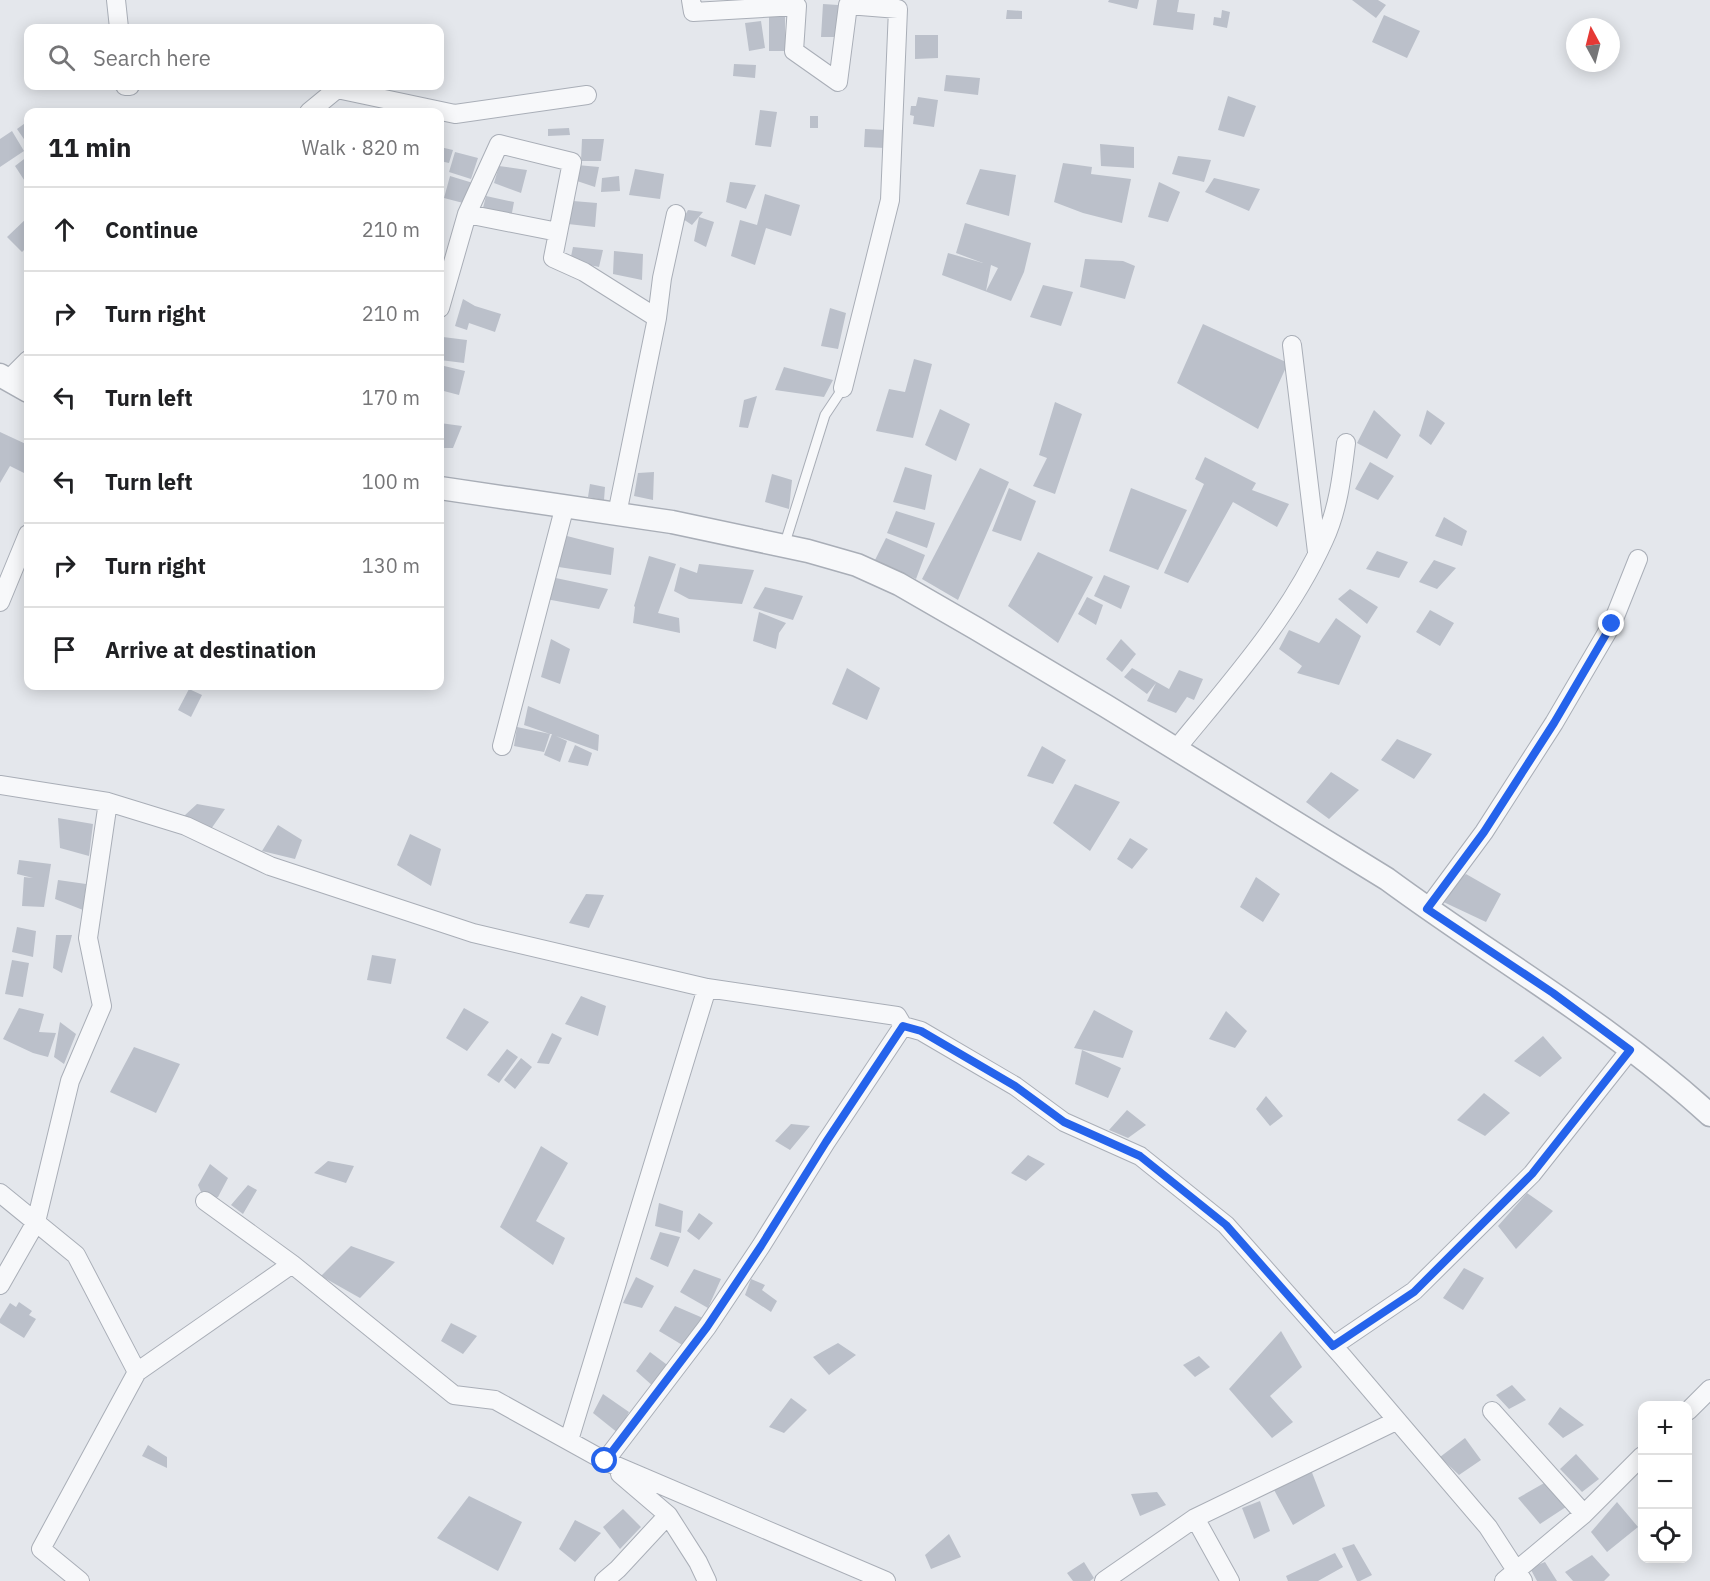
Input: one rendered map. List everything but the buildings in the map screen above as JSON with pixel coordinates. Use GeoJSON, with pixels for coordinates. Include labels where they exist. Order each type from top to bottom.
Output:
{"type":"FeatureCollection","features":[{"type":"Feature","properties":{"kind":"street"},"geometry":{"type":"LineString","coordinates":[[116,0],[119,24]]}},
{"type":"Feature","properties":{"kind":"street"},"geometry":{"type":"LineString","coordinates":[[691,0],[693,12],[797,6],[794,51],[838,82],[848,5],[898,9],[890,200],[843,388]]}},
{"type":"Feature","properties":{"kind":"street"},"geometry":{"type":"LineString","coordinates":[[313,108],[329,90]]}},
{"type":"Feature","properties":{"kind":"street"},"geometry":{"type":"LineString","coordinates":[[346,90],[428,108]]}},
{"type":"Feature","properties":{"kind":"street"},"geometry":{"type":"LineString","coordinates":[[444,112],[455,114],[587,95]]}},
{"type":"Feature","properties":{"kind":"street"},"geometry":{"type":"LineString","coordinates":[[444,294],[467,214],[499,144],[572,162],[553,258],[584,272],[657,318]]}},
{"type":"Feature","properties":{"kind":"street"},"geometry":{"type":"LineString","coordinates":[[467,214],[558,232]]}},
{"type":"Feature","properties":{"kind":"street"},"geometry":{"type":"LineString","coordinates":[[617,514],[676,214]]}},
{"type":"Feature","properties":{"kind":"street"},"geometry":{"type":"LineString","coordinates":[[1292,345],[1317,552]]}},
{"type":"Feature","properties":{"kind":"street"},"geometry":{"type":"LineString","coordinates":[[18,386],[24,370]]}},
{"type":"Feature","properties":{"kind":"street"},"geometry":{"type":"LineString","coordinates":[[1176,749],[1253,654],[1295,593],[1324,540],[1340,492],[1346,442]]}},
{"type":"Feature","properties":{"kind":"street"},"geometry":{"type":"LineString","coordinates":[[444,489],[672,522],[784,546],[857,565],[899,584],[1176,749],[1387,879],[1427,909],[1553,993],[1676,1084],[1710,1115]]}},
{"type":"Feature","properties":{"kind":"street"},"geometry":{"type":"LineString","coordinates":[[502,746],[563,513],[568,507]]}},
{"type":"Feature","properties":{"kind":"street"},"geometry":{"type":"LineString","coordinates":[[0,602],[24,544]]}},
{"type":"Feature","properties":{"kind":"street"},"geometry":{"type":"LineString","coordinates":[[1427,909],[1484,832],[1554,723],[1612,624],[1638,559]]}},
{"type":"Feature","properties":{"kind":"street"},"geometry":{"type":"LineString","coordinates":[[0,785],[108,802],[186,826],[270,866],[473,933],[707,988],[897,1016],[903,1026],[921,1031],[1015,1086],[1064,1122],[1140,1156],[1226,1225],[1488,1527],[1515,1578],[1638,1460]]}},
{"type":"Feature","properties":{"kind":"street"},"geometry":{"type":"LineString","coordinates":[[0,1285],[36,1222],[70,1081],[102,1006],[88,938],[108,802]]}},
{"type":"Feature","properties":{"kind":"street"},"geometry":{"type":"LineString","coordinates":[[569,1440],[707,988]]}},
{"type":"Feature","properties":{"kind":"street"},"geometry":{"type":"LineString","coordinates":[[605,1461],[707,1327],[903,1026]]}},
{"type":"Feature","properties":{"kind":"street"},"geometry":{"type":"LineString","coordinates":[[1333,1346],[1414,1292],[1532,1174],[1630,1050]]}},
{"type":"Feature","properties":{"kind":"street"},"geometry":{"type":"LineString","coordinates":[[0,1193],[76,1255],[137,1372]]}},
{"type":"Feature","properties":{"kind":"street"},"geometry":{"type":"LineString","coordinates":[[205,1201],[292,1264],[454,1395],[495,1400],[605,1461],[886,1581]]}},
{"type":"Feature","properties":{"kind":"street"},"geometry":{"type":"LineString","coordinates":[[80,1581],[41,1549],[137,1372],[292,1264]]}},
{"type":"Feature","properties":{"kind":"street"},"geometry":{"type":"LineString","coordinates":[[1692,1407],[1710,1389]]}},
{"type":"Feature","properties":{"kind":"street"},"geometry":{"type":"LineString","coordinates":[[1492,1411],[1584,1514]]}},
{"type":"Feature","properties":{"kind":"street"},"geometry":{"type":"LineString","coordinates":[[1104,1581],[1195,1518],[1396,1421]]}},
{"type":"Feature","properties":{"kind":"street"},"geometry":{"type":"LineString","coordinates":[[605,1461],[668,1515],[698,1562],[707,1581]]}},
{"type":"Feature","properties":{"kind":"street"},"geometry":{"type":"LineString","coordinates":[[604,1581],[668,1515]]}},
{"type":"Feature","properties":{"kind":"street"},"geometry":{"type":"LineString","coordinates":[[1195,1518],[1230,1581]]}},
{"type":"Feature","properties":{"kind":"lane"},"geometry":{"type":"LineString","coordinates":[[784,546],[825,415],[843,388]]}},
{"type":"Feature","properties":{"kind":"route"},"geometry":{"type":"LineString","coordinates":[[605,1461],[707,1327],[903,1026],[921,1031],[1015,1086],[1064,1122],[1140,1156],[1226,1225],[1333,1346],[1414,1292],[1532,1174],[1630,1050],[1553,993],[1427,909],[1484,832],[1554,723],[1612,624]]}}]}
